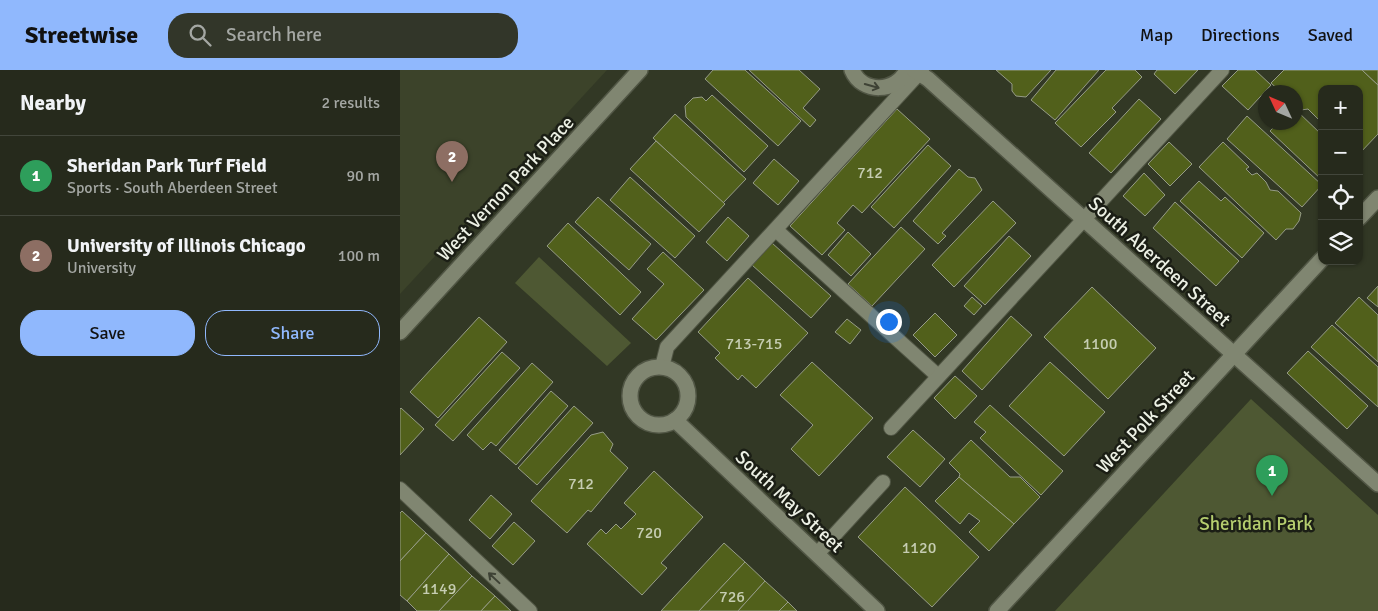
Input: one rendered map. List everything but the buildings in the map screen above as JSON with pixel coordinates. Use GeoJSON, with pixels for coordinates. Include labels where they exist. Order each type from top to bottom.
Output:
{"type":"FeatureCollection","features":[{"type":"Feature","properties":{"kind":"street","name":"West Vernon Park Place"},"geometry":{"type":"LineString","coordinates":[[400,332],[640,70]]}},
{"type":"Feature","properties":{"kind":"street"},"geometry":{"type":"LineString","coordinates":[[852,70],[859,81],[878,88],[897,82],[916,71]]}},
{"type":"Feature","properties":{"kind":"street","name":"South Aberdeen Street"},"geometry":{"type":"LineString","coordinates":[[916,71],[1084,219],[1378,484]]}},
{"type":"Feature","properties":{"kind":"street"},"geometry":{"type":"LineString","coordinates":[[1363,214],[1378,198]]}},
{"type":"Feature","properties":{"kind":"street","name":"West Polk Street"},"geometry":{"type":"LineString","coordinates":[[997,611],[1318,263]]}},
{"type":"Feature","properties":{"kind":"street"},"geometry":{"type":"LineString","coordinates":[[662,367],[678,374],[687,389],[686,406],[675,420],[666,424],[646,421],[638,416],[630,398],[631,388],[636,378],[652,368],[662,367]]}},
{"type":"Feature","properties":{"kind":"street","name":"South May Street"},"geometry":{"type":"LineString","coordinates":[[675,420],[877,611]]}},
{"type":"Feature","properties":{"kind":"lane"},"geometry":{"type":"LineString","coordinates":[[662,367],[667,347],[776,230],[916,71]]}},
{"type":"Feature","properties":{"kind":"lane"},"geometry":{"type":"LineString","coordinates":[[890,428],[1219,71]]}},
{"type":"Feature","properties":{"kind":"lane"},"geometry":{"type":"LineString","coordinates":[[776,230],[938,376]]}},
{"type":"Feature","properties":{"kind":"lane"},"geometry":{"type":"LineString","coordinates":[[816,554],[883,482]]}},
{"type":"Feature","properties":{"kind":"lane"},"geometry":{"type":"LineString","coordinates":[[400,489],[530,611]]}},
{"type":"Feature","properties":{"kind":"shaded area"},"geometry":{"type":"Polygon","coordinates":[[[400,70],[607,70],[400,294],[400,70]]]}},
{"type":"Feature","properties":{"kind":"green space"},"geometry":{"type":"Polygon","coordinates":[[[539,257],[631,343],[607,366],[515,283],[539,257]]]}},
{"type":"Feature","properties":{"kind":"green space","name":"Sheridan Park"},"geometry":{"type":"Polygon","coordinates":[[[1251,399],[1378,515],[1378,611],[1055,611],[1251,399]]]}},
{"type":"Feature","properties":{"kind":"place","name":"University of Illinois Chicago"},"geometry":{"type":"Point","coordinates":[452,182]}},
{"type":"Feature","properties":{"kind":"place","name":"Sheridan Park Turf Field"},"geometry":{"type":"Point","coordinates":[1272,496]}}]}
